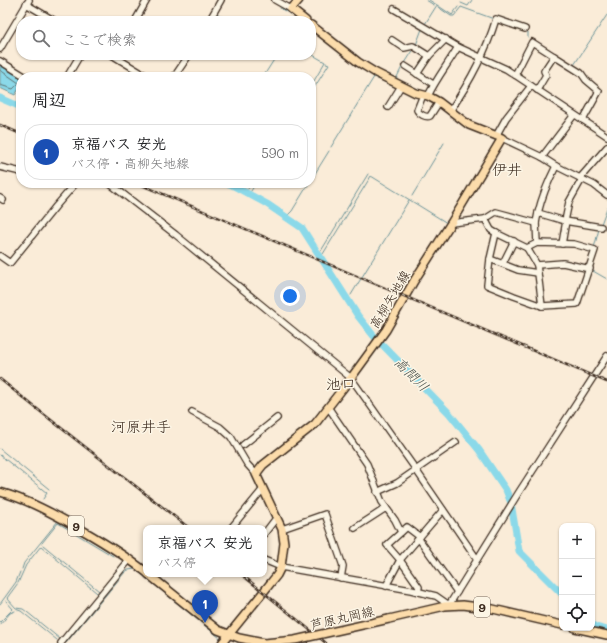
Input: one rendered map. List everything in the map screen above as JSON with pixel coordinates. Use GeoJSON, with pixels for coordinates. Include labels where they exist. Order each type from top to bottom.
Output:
{"type":"FeatureCollection","features":[{"type":"Feature","properties":{"kind":"main road"},"geometry":{"type":"LineString","coordinates":[[299,0],[291,9],[300,16]]}},
{"type":"Feature","properties":{"kind":"main road"},"geometry":{"type":"LineString","coordinates":[[316,29],[358,62],[401,86],[439,102],[469,125],[499,137]]}},
{"type":"Feature","properties":{"kind":"main road","name":"高柳矢地線"},"geometry":{"type":"LineString","coordinates":[[256,474],[263,465],[315,424],[386,330],[414,281],[451,223],[499,137]]}},
{"type":"Feature","properties":{"kind":"main road"},"geometry":{"type":"LineString","coordinates":[[222,643],[277,575],[281,567],[284,544],[282,529],[256,474]]}},
{"type":"Feature","properties":{"kind":"main road","name":"9"},"geometry":{"type":"LineString","coordinates":[[0,492],[40,506],[92,534],[130,559],[143,570]]}},
{"type":"Feature","properties":{"kind":"main road","name":"9"},"geometry":{"type":"LineString","coordinates":[[152,577],[212,626],[228,635],[264,643]]}},
{"type":"Feature","properties":{"kind":"main road","name":"9"},"geometry":{"type":"LineString","coordinates":[[449,605],[478,607],[559,624]]}},
{"type":"Feature","properties":{"kind":"main road","name":"芦原丸岡線"},"geometry":{"type":"LineString","coordinates":[[264,643],[287,642],[304,639],[449,605]]}},
{"type":"Feature","properties":{"kind":"main road"},"geometry":{"type":"LineString","coordinates":[[589,631],[607,635]]}},
{"type":"Feature","properties":{"kind":"street"},"geometry":{"type":"LineString","coordinates":[[137,16],[147,0]]}},
{"type":"Feature","properties":{"kind":"street"},"geometry":{"type":"LineString","coordinates":[[212,16],[221,0]]}},
{"type":"Feature","properties":{"kind":"street"},"geometry":{"type":"LineString","coordinates":[[275,0],[291,9]]}},
{"type":"Feature","properties":{"kind":"street"},"geometry":{"type":"LineString","coordinates":[[20,16],[28,2],[48,16]]}},
{"type":"Feature","properties":{"kind":"street"},"geometry":{"type":"LineString","coordinates":[[394,8],[458,47],[506,69],[607,136]]}},
{"type":"Feature","properties":{"kind":"street"},"geometry":{"type":"LineString","coordinates":[[450,111],[467,86],[481,58],[489,41],[496,19],[525,29]]}},
{"type":"Feature","properties":{"kind":"street"},"geometry":{"type":"LineString","coordinates":[[0,49],[16,22]]}},
{"type":"Feature","properties":{"kind":"street"},"geometry":{"type":"LineString","coordinates":[[417,74],[429,56],[446,39]]}},
{"type":"Feature","properties":{"kind":"street"},"geometry":{"type":"LineString","coordinates":[[392,40],[404,48],[413,46],[429,56]]}},
{"type":"Feature","properties":{"kind":"street"},"geometry":{"type":"LineString","coordinates":[[515,75],[532,42],[554,56],[581,74],[599,91],[583,120]]}},
{"type":"Feature","properties":{"kind":"street"},"geometry":{"type":"LineString","coordinates":[[439,102],[430,116],[425,117],[417,110],[458,47]]}},
{"type":"Feature","properties":{"kind":"street"},"geometry":{"type":"LineString","coordinates":[[537,90],[545,78],[546,75],[544,72],[554,56]]}},
{"type":"Feature","properties":{"kind":"street"},"geometry":{"type":"LineString","coordinates":[[70,72],[77,60]]}},
{"type":"Feature","properties":{"kind":"street"},"geometry":{"type":"LineString","coordinates":[[121,60],[140,72]]}},
{"type":"Feature","properties":{"kind":"street"},"geometry":{"type":"LineString","coordinates":[[177,72],[186,60]]}},
{"type":"Feature","properties":{"kind":"street"},"geometry":{"type":"LineString","coordinates":[[0,61],[18,72]]}},
{"type":"Feature","properties":{"kind":"street"},"geometry":{"type":"LineString","coordinates":[[404,66],[433,84]]}},
{"type":"Feature","properties":{"kind":"street"},"geometry":{"type":"LineString","coordinates":[[388,107],[401,86]]}},
{"type":"Feature","properties":{"kind":"street"},"geometry":{"type":"LineString","coordinates":[[531,86],[506,118],[499,137],[542,157],[556,166],[594,185],[607,195]]}},
{"type":"Feature","properties":{"kind":"street"},"geometry":{"type":"LineString","coordinates":[[542,157],[574,115]]}},
{"type":"Feature","properties":{"kind":"street"},"geometry":{"type":"LineString","coordinates":[[562,244],[569,202],[581,178],[607,147]]}},
{"type":"Feature","properties":{"kind":"street"},"geometry":{"type":"LineString","coordinates":[[538,243],[536,223],[538,213],[542,196],[556,166]]}},
{"type":"Feature","properties":{"kind":"street"},"geometry":{"type":"LineString","coordinates":[[0,167],[16,171]]}},
{"type":"Feature","properties":{"kind":"street"},"geometry":{"type":"LineString","coordinates":[[0,256],[10,264],[72,188]]}},
{"type":"Feature","properties":{"kind":"street"},"geometry":{"type":"LineString","coordinates":[[115,188],[176,235],[351,378],[477,559]]}},
{"type":"Feature","properties":{"kind":"street"},"geometry":{"type":"LineString","coordinates":[[451,223],[485,219],[496,212],[536,223]]}},
{"type":"Feature","properties":{"kind":"street"},"geometry":{"type":"LineString","coordinates":[[538,213],[565,221],[601,227]]}},
{"type":"Feature","properties":{"kind":"street"},"geometry":{"type":"LineString","coordinates":[[485,219],[491,230],[526,248],[537,265],[542,306]]}},
{"type":"Feature","properties":{"kind":"street"},"geometry":{"type":"LineString","coordinates":[[496,233],[490,258],[488,285],[542,306],[577,304],[590,269],[595,250],[574,244],[538,243],[526,248]]}},
{"type":"Feature","properties":{"kind":"street"},"geometry":{"type":"LineString","coordinates":[[503,263],[514,241]]}},
{"type":"Feature","properties":{"kind":"street"},"geometry":{"type":"LineString","coordinates":[[490,258],[518,270],[538,273]]}},
{"type":"Feature","properties":{"kind":"street"},"geometry":{"type":"LineString","coordinates":[[537,265],[563,263],[590,269]]}},
{"type":"Feature","properties":{"kind":"street"},"geometry":{"type":"LineString","coordinates":[[267,561],[281,567],[436,596],[449,605],[607,356]]}},
{"type":"Feature","properties":{"kind":"street"},"geometry":{"type":"LineString","coordinates":[[328,407],[367,464],[377,492],[401,532]]}},
{"type":"Feature","properties":{"kind":"street"},"geometry":{"type":"LineString","coordinates":[[192,412],[220,427],[231,437],[247,464],[256,474]]}},
{"type":"Feature","properties":{"kind":"street"},"geometry":{"type":"LineString","coordinates":[[243,445],[277,418]]}},
{"type":"Feature","properties":{"kind":"street"},"geometry":{"type":"LineString","coordinates":[[377,492],[397,483],[456,442]]}},
{"type":"Feature","properties":{"kind":"street"},"geometry":{"type":"LineString","coordinates":[[233,525],[263,489]]}},
{"type":"Feature","properties":{"kind":"street"},"geometry":{"type":"LineString","coordinates":[[355,528],[386,508]]}},
{"type":"Feature","properties":{"kind":"street"},"geometry":{"type":"LineString","coordinates":[[386,586],[400,560],[443,510]]}},
{"type":"Feature","properties":{"kind":"street"},"geometry":{"type":"LineString","coordinates":[[282,529],[325,514],[343,566],[341,578]]}},
{"type":"Feature","properties":{"kind":"street"},"geometry":{"type":"LineString","coordinates":[[267,530],[277,517]]}},
{"type":"Feature","properties":{"kind":"street"},"geometry":{"type":"LineString","coordinates":[[418,592],[419,587],[400,560],[387,545],[407,527],[419,538],[457,592]]}},
{"type":"Feature","properties":{"kind":"street"},"geometry":{"type":"LineString","coordinates":[[61,643],[130,559]]}},
{"type":"Feature","properties":{"kind":"water"},"geometry":{"type":"Polygon","coordinates":[[[0,65],[16,75],[16,94],[15,95],[0,88],[0,65]]]}},
{"type":"Feature","properties":{"kind":"waterway"},"geometry":{"type":"LineString","coordinates":[[426,0],[434,5]]}},
{"type":"Feature","properties":{"kind":"waterway"},"geometry":{"type":"LineString","coordinates":[[429,0],[437,5]]}},
{"type":"Feature","properties":{"kind":"waterway"},"geometry":{"type":"LineString","coordinates":[[461,3],[468,6],[472,0]]}},
{"type":"Feature","properties":{"kind":"waterway"},"geometry":{"type":"LineString","coordinates":[[425,24],[437,5],[452,15],[458,7]]}},
{"type":"Feature","properties":{"kind":"waterway"},"geometry":{"type":"LineString","coordinates":[[438,7],[451,16],[454,16],[461,7],[494,19]]}},
{"type":"Feature","properties":{"kind":"waterway"},"geometry":{"type":"LineString","coordinates":[[280,8],[293,16]]}},
{"type":"Feature","properties":{"kind":"waterway"},"geometry":{"type":"LineString","coordinates":[[217,16],[218,14],[221,16]]}},
{"type":"Feature","properties":{"kind":"waterway"},"geometry":{"type":"LineString","coordinates":[[574,65],[607,15]]}},
{"type":"Feature","properties":{"kind":"waterway"},"geometry":{"type":"LineString","coordinates":[[416,45],[422,29]]}},
{"type":"Feature","properties":{"kind":"waterway"},"geometry":{"type":"LineString","coordinates":[[526,31],[528,32],[528,37]]}},
{"type":"Feature","properties":{"kind":"waterway"},"geometry":{"type":"LineString","coordinates":[[405,63],[414,49]]}},
{"type":"Feature","properties":{"kind":"waterway"},"geometry":{"type":"LineString","coordinates":[[316,57],[325,62],[316,77]]}},
{"type":"Feature","properties":{"kind":"waterway"},"geometry":{"type":"LineString","coordinates":[[266,72],[274,60]]}},
{"type":"Feature","properties":{"kind":"waterway"},"geometry":{"type":"LineString","coordinates":[[316,85],[329,64],[326,63]]}},
{"type":"Feature","properties":{"kind":"waterway"},"geometry":{"type":"LineString","coordinates":[[396,79],[402,67]]}},
{"type":"Feature","properties":{"kind":"waterway"},"geometry":{"type":"LineString","coordinates":[[331,147],[374,77],[391,85]]}},
{"type":"Feature","properties":{"kind":"waterway","name":"高間川"},"geometry":{"type":"LineString","coordinates":[[0,98],[16,105]]}},
{"type":"Feature","properties":{"kind":"waterway"},"geometry":{"type":"LineString","coordinates":[[412,196],[444,143]]}},
{"type":"Feature","properties":{"kind":"waterway"},"geometry":{"type":"LineString","coordinates":[[316,172],[329,151]]}},
{"type":"Feature","properties":{"kind":"waterway"},"geometry":{"type":"LineString","coordinates":[[321,251],[368,174]]}},
{"type":"Feature","properties":{"kind":"waterway"},"geometry":{"type":"LineString","coordinates":[[323,254],[371,176],[447,223]]}},
{"type":"Feature","properties":{"kind":"waterway","name":"高間川"},"geometry":{"type":"LineString","coordinates":[[237,188],[267,204],[302,228],[358,316],[373,335],[449,413],[479,450],[506,490],[511,503],[519,551],[559,591]]}},
{"type":"Feature","properties":{"kind":"waterway"},"geometry":{"type":"LineString","coordinates":[[287,216],[292,211],[306,188]]}},
{"type":"Feature","properties":{"kind":"waterway"},"geometry":{"type":"LineString","coordinates":[[351,295],[409,200]]}},
{"type":"Feature","properties":{"kind":"waterway"},"geometry":{"type":"LineString","coordinates":[[601,224],[607,208]]}},
{"type":"Feature","properties":{"kind":"waterway"},"geometry":{"type":"LineString","coordinates":[[594,248],[599,229]]}},
{"type":"Feature","properties":{"kind":"waterway"},"geometry":{"type":"LineString","coordinates":[[593,271],[607,279]]}},
{"type":"Feature","properties":{"kind":"waterway"},"geometry":{"type":"LineString","coordinates":[[0,449],[49,489]]}},
{"type":"Feature","properties":{"kind":"waterway"},"geometry":{"type":"LineString","coordinates":[[0,455],[47,493],[43,499]]}},
{"type":"Feature","properties":{"kind":"waterway"},"geometry":{"type":"LineString","coordinates":[[22,569],[24,563],[58,521],[47,515]]}},
{"type":"Feature","properties":{"kind":"waterway"},"geometry":{"type":"LineString","coordinates":[[59,521],[120,558]]}},
{"type":"Feature","properties":{"kind":"waterway"},"geometry":{"type":"LineString","coordinates":[[42,543],[58,523],[113,556]]}},
{"type":"Feature","properties":{"kind":"waterway"},"geometry":{"type":"LineString","coordinates":[[43,545],[99,591]]}},
{"type":"Feature","properties":{"kind":"waterway"},"geometry":{"type":"LineString","coordinates":[[60,639],[23,609],[16,608],[7,598],[18,583],[26,565],[41,546],[97,593]]}},
{"type":"Feature","properties":{"kind":"waterway"},"geometry":{"type":"LineString","coordinates":[[66,643],[125,572],[135,569],[143,575]]}},
{"type":"Feature","properties":{"kind":"waterway"},"geometry":{"type":"LineString","coordinates":[[0,604],[16,582],[20,572]]}},
{"type":"Feature","properties":{"kind":"waterway"},"geometry":{"type":"LineString","coordinates":[[145,577],[220,638]]}},
{"type":"Feature","properties":{"kind":"waterway"},"geometry":{"type":"LineString","coordinates":[[0,622],[13,609],[6,601]]}},
{"type":"Feature","properties":{"kind":"waterway"},"geometry":{"type":"LineString","coordinates":[[18,610],[57,640]]}},
{"type":"Feature","properties":{"kind":"waterway"},"geometry":{"type":"LineString","coordinates":[[0,625],[10,613],[15,611]]}},
{"type":"Feature","properties":{"kind":"waterway","name":"高間川"},"geometry":{"type":"LineString","coordinates":[[595,627],[607,630]]}},
{"type":"Feature","properties":{"kind":"railway"},"geometry":{"type":"LineString","coordinates":[[0,125],[16,132]]}},
{"type":"Feature","properties":{"kind":"railway"},"geometry":{"type":"LineString","coordinates":[[149,188],[607,382]]}},
{"type":"Feature","properties":{"kind":"railway"},"geometry":{"type":"LineString","coordinates":[[0,379],[185,525]]}},
{"type":"Feature","properties":{"kind":"railway"},"geometry":{"type":"LineString","coordinates":[[245,577],[326,643]]}},
{"type":"Feature","properties":{"kind":"place","name":"京福バス 安光"},"geometry":{"type":"Point","coordinates":[205,623]}},
{"type":"Feature","properties":{"kind":"district","name":"伊井"},"geometry":{"type":"Point","coordinates":[507,169]}},
{"type":"Feature","properties":{"kind":"district","name":"池口"},"geometry":{"type":"Point","coordinates":[341,383]}},
{"type":"Feature","properties":{"kind":"district","name":"河原井手"},"geometry":{"type":"Point","coordinates":[141,426]}}]}
